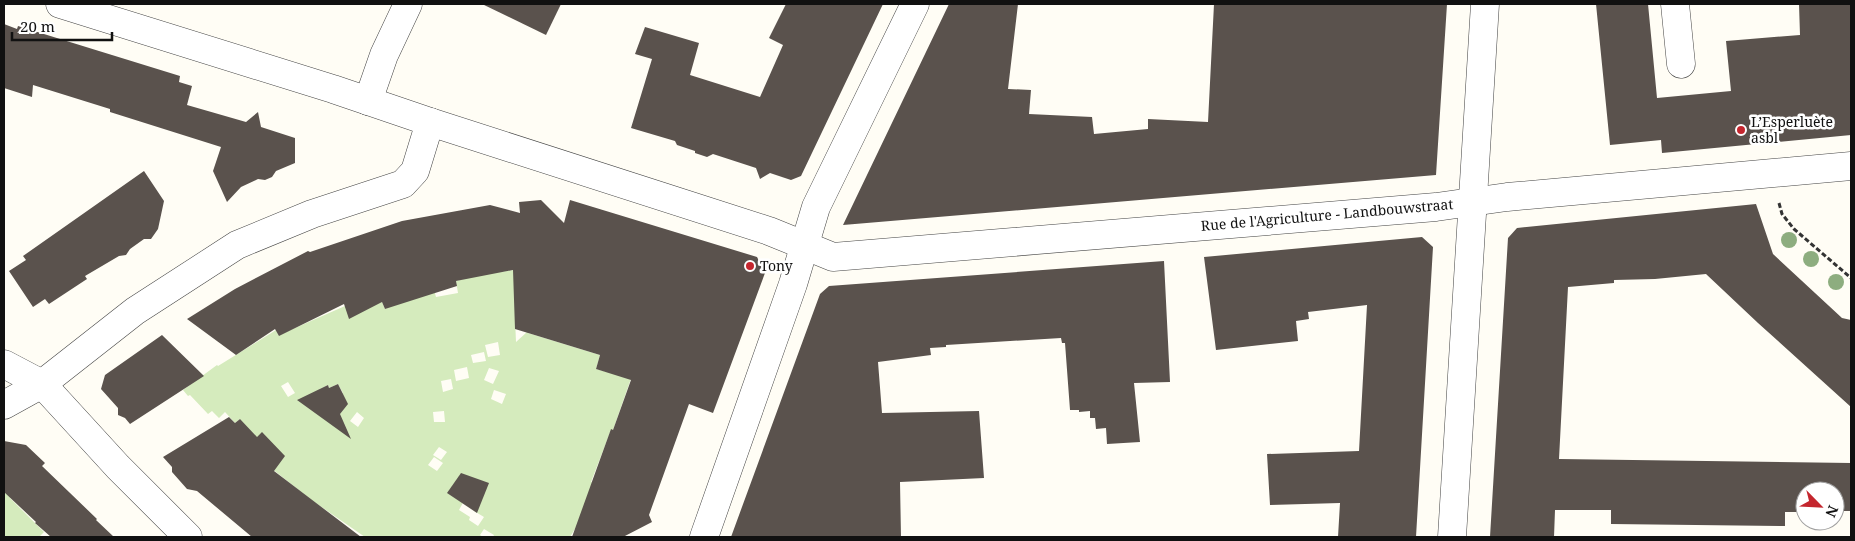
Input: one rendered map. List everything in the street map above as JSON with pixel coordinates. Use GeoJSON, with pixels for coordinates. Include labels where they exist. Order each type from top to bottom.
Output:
{"type":"FeatureCollection","features":[{"type":"Feature","properties":{"kind":"street","name":"Rue de l'Agriculture - Landbouwstraat"},"geometry":{"type":"LineString","coordinates":[[60,4],[368,101],[769,232],[832,257],[1436,207],[1472,201],[1851,166]]}},
{"type":"Feature","properties":{"kind":"street"},"geometry":{"type":"LineString","coordinates":[[368,101],[384,55],[408,4]]}},
{"type":"Feature","properties":{"kind":"street"},"geometry":{"type":"LineString","coordinates":[[704,537],[793,284],[816,206],[915,4]]}},
{"type":"Feature","properties":{"kind":"street"},"geometry":{"type":"LineString","coordinates":[[1452,537],[1485,4]]}},
{"type":"Feature","properties":{"kind":"street"},"geometry":{"type":"LineString","coordinates":[[1674,4],[1681,64]]}},
{"type":"Feature","properties":{"kind":"street"},"geometry":{"type":"LineString","coordinates":[[4,406],[42,384],[135,311],[237,245],[312,214],[403,184],[415,171],[430,122]]}},
{"type":"Feature","properties":{"kind":"street"},"geometry":{"type":"LineString","coordinates":[[4,364],[42,384],[118,468],[188,537]]}},
{"type":"Feature","properties":{"kind":"path"},"geometry":{"type":"LineString","coordinates":[[1778,197],[1782,214],[1794,229],[1851,278]]}},
{"type":"Feature","properties":{"kind":"green space"},"geometry":{"type":"Polygon","coordinates":[[[529,268],[532,319],[528,333],[600,355],[596,369],[607,372],[634,370],[613,430],[611,430],[591,482],[601,486],[570,537],[493,537],[494,535],[484,529],[480,535],[483,537],[365,537],[310,499],[247,449],[240,419],[235,423],[225,412],[219,418],[212,411],[208,414],[183,390],[217,365],[276,330],[279,335],[345,306],[382,302],[385,309],[432,282],[436,297],[458,293],[456,281],[477,275],[529,268]],[[515,319],[516,342],[527,332],[515,319]],[[498,342],[485,345],[488,357],[500,355],[498,342]],[[484,352],[471,355],[473,363],[486,361],[484,352]],[[467,367],[454,370],[456,381],[469,378],[467,367]],[[489,368],[484,380],[493,384],[499,371],[489,368]],[[451,379],[441,381],[443,392],[453,389],[451,379]],[[288,382],[281,386],[288,397],[295,393],[288,382]],[[338,384],[329,388],[328,385],[320,389],[343,393],[338,384]],[[494,390],[491,399],[502,404],[506,394],[494,390]],[[444,411],[433,412],[434,422],[445,422],[444,411]],[[357,412],[350,421],[358,427],[364,418],[357,412]],[[439,447],[433,455],[441,460],[447,452],[439,447]],[[434,457],[428,465],[437,471],[443,463],[434,457]],[[465,499],[459,510],[470,517],[469,520],[478,526],[484,517],[474,511],[465,499]]]}},
{"type":"Feature","properties":{"kind":"green space"},"geometry":{"type":"Polygon","coordinates":[[[4,486],[14,494],[10,498],[44,532],[39,537],[4,537],[4,486]]]}},
{"type":"Feature","properties":{"kind":"building"},"geometry":{"type":"Polygon","coordinates":[[[482,4],[561,4],[546,35],[482,4]]]}},
{"type":"Feature","properties":{"kind":"building"},"geometry":{"type":"Polygon","coordinates":[[[786,4],[883,4],[801,176],[791,180],[770,173],[760,179],[756,168],[713,154],[707,157],[677,145],[675,141],[631,128],[652,59],[635,54],[645,27],[699,43],[690,75],[760,97],[783,45],[769,38],[786,4]]]}},
{"type":"Feature","properties":{"kind":"building"},"geometry":{"type":"Polygon","coordinates":[[[949,4],[1018,4],[1008,89],[1031,90],[1029,114],[1092,117],[1094,134],[1148,129],[1148,119],[1208,122],[1214,4],[1447,4],[1436,175],[843,225],[949,4]]]}},
{"type":"Feature","properties":{"kind":"building"},"geometry":{"type":"Polygon","coordinates":[[[1596,4],[1648,4],[1657,98],[1731,91],[1726,41],[1800,35],[1799,4],[1851,4],[1851,135],[1662,153],[1661,140],[1610,145],[1596,4]]]}},
{"type":"Feature","properties":{"kind":"building"},"geometry":{"type":"Polygon","coordinates":[[[4,24],[17,29],[18,26],[180,76],[179,82],[192,86],[187,105],[246,122],[258,112],[261,127],[295,138],[295,163],[276,171],[272,177],[265,180],[258,179],[241,187],[227,202],[213,171],[221,147],[110,112],[110,109],[33,85],[32,97],[4,88],[4,24]]]}},
{"type":"Feature","properties":{"kind":"building"},"geometry":{"type":"Polygon","coordinates":[[[144,171],[164,201],[158,229],[151,239],[144,239],[130,249],[126,255],[119,256],[85,276],[87,279],[49,304],[45,299],[33,307],[9,271],[26,260],[23,256],[144,171]]]}},
{"type":"Feature","properties":{"kind":"building"},"geometry":{"type":"Polygon","coordinates":[[[541,200],[564,223],[570,200],[757,257],[765,273],[713,413],[689,404],[649,515],[652,522],[623,537],[572,537],[631,380],[596,369],[600,355],[515,329],[513,270],[456,281],[457,286],[385,309],[382,302],[349,319],[344,304],[279,336],[275,329],[236,355],[187,319],[235,289],[308,251],[310,252],[402,221],[490,205],[520,213],[519,202],[541,200]]]}},
{"type":"Feature","properties":{"kind":"building"},"geometry":{"type":"Polygon","coordinates":[[[1756,204],[1773,254],[1842,318],[1851,320],[1851,407],[1706,274],[1655,279],[1614,280],[1614,283],[1568,287],[1559,459],[1851,463],[1851,511],[1845,511],[1845,481],[1795,481],[1795,512],[1785,512],[1785,526],[1611,524],[1611,510],[1555,510],[1554,537],[1490,537],[1508,238],[1517,228],[1756,204]]]}},
{"type":"Feature","properties":{"kind":"building"},"geometry":{"type":"Polygon","coordinates":[[[1422,237],[1433,247],[1416,537],[1338,537],[1340,503],[1270,505],[1267,454],[1359,451],[1367,305],[1308,312],[1309,319],[1296,321],[1298,341],[1216,350],[1204,257],[1422,237]]]}},
{"type":"Feature","properties":{"kind":"building"},"geometry":{"type":"Polygon","coordinates":[[[1164,261],[1170,382],[1134,383],[1140,442],[1107,444],[1106,428],[1096,429],[1095,418],[1090,418],[1090,411],[1079,412],[1079,410],[1070,410],[1065,343],[1062,343],[1061,338],[946,345],[946,347],[930,348],[931,355],[878,362],[882,413],[979,411],[984,478],[900,482],[901,537],[731,537],[820,294],[829,286],[1164,261]]]}},
{"type":"Feature","properties":{"kind":"building"},"geometry":{"type":"Polygon","coordinates":[[[162,335],[204,376],[130,424],[125,418],[118,415],[118,408],[101,389],[105,375],[162,335]]]}},
{"type":"Feature","properties":{"kind":"building"},"geometry":{"type":"Polygon","coordinates":[[[338,384],[348,404],[340,414],[351,439],[297,400],[328,385],[329,388],[338,384]]]}},
{"type":"Feature","properties":{"kind":"building"},"geometry":{"type":"Polygon","coordinates":[[[229,417],[235,423],[240,419],[257,437],[262,432],[285,456],[274,471],[361,537],[252,537],[197,491],[187,489],[172,472],[172,467],[163,457],[229,417]]]}},
{"type":"Feature","properties":{"kind":"building"},"geometry":{"type":"Polygon","coordinates":[[[4,441],[26,445],[45,463],[42,466],[114,537],[51,537],[4,492],[4,441]]]}},
{"type":"Feature","properties":{"kind":"building"},"geometry":{"type":"Polygon","coordinates":[[[461,473],[489,483],[477,513],[447,493],[461,473]]]}},
{"type":"Feature","properties":{"kind":"place","name":"L’Esperluète asbl"},"geometry":{"type":"Point","coordinates":[1741,130]}},
{"type":"Feature","properties":{"kind":"place","name":"Tony"},"geometry":{"type":"Point","coordinates":[750,266]}}]}
